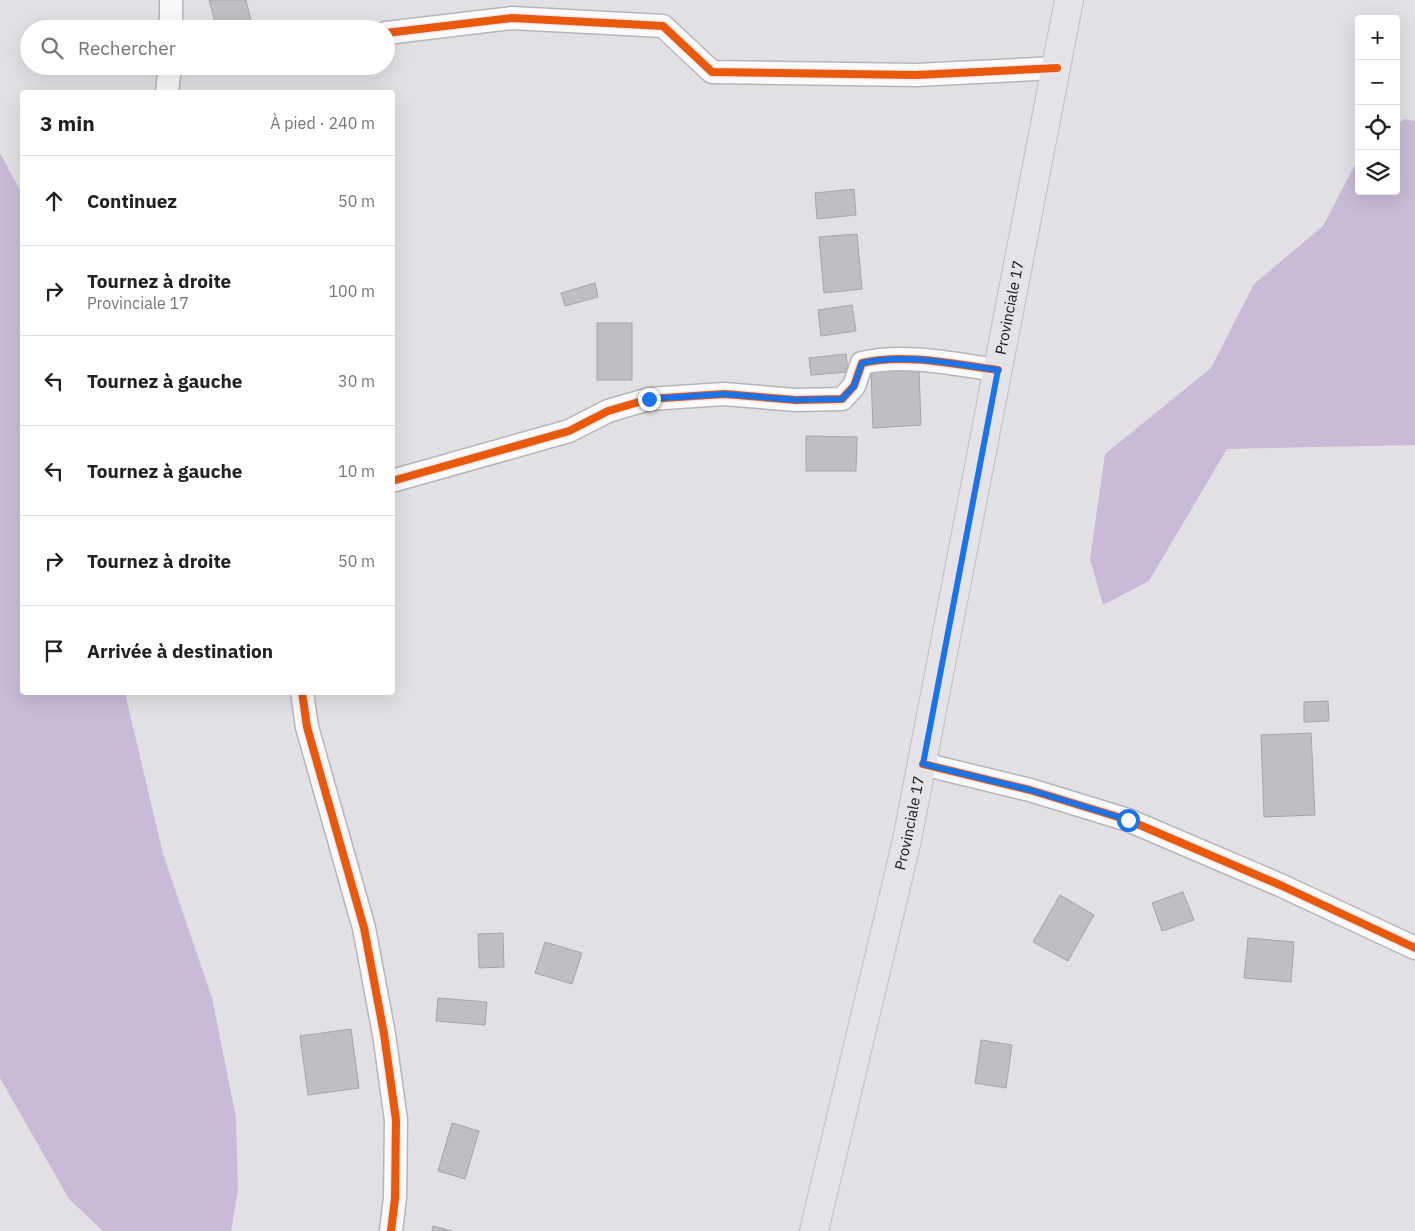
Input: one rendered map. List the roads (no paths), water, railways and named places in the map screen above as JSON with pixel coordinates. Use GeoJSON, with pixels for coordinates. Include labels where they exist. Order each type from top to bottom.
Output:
{"type":"FeatureCollection","features":[{"type":"Feature","properties":{"kind":"main road","name":"Provinciale 17"},"geometry":{"type":"LineString","coordinates":[[814,1231],[882,950],[923,764],[1069,0]]}},
{"type":"Feature","properties":{"kind":"street"},"geometry":{"type":"LineString","coordinates":[[171,0],[171,20]]}},
{"type":"Feature","properties":{"kind":"street"},"geometry":{"type":"LineString","coordinates":[[395,32],[512,18],[663,26],[712,72],[916,75],[1056,68]]}},
{"type":"Feature","properties":{"kind":"street"},"geometry":{"type":"LineString","coordinates":[[167,90],[169,75]]}},
{"type":"Feature","properties":{"kind":"street"},"geometry":{"type":"LineString","coordinates":[[395,480],[570,431],[608,411],[649,399],[724,394],[796,400],[842,399],[854,386],[862,363],[880,359],[915,359],[998,370]]}},
{"type":"Feature","properties":{"kind":"street"},"geometry":{"type":"LineString","coordinates":[[302,695],[307,727],[364,928],[384,1034],[396,1120],[391,1231]]}},
{"type":"Feature","properties":{"kind":"street"},"geometry":{"type":"LineString","coordinates":[[923,764],[1030,790],[1128,820],[1280,885],[1415,948]]}}]}
